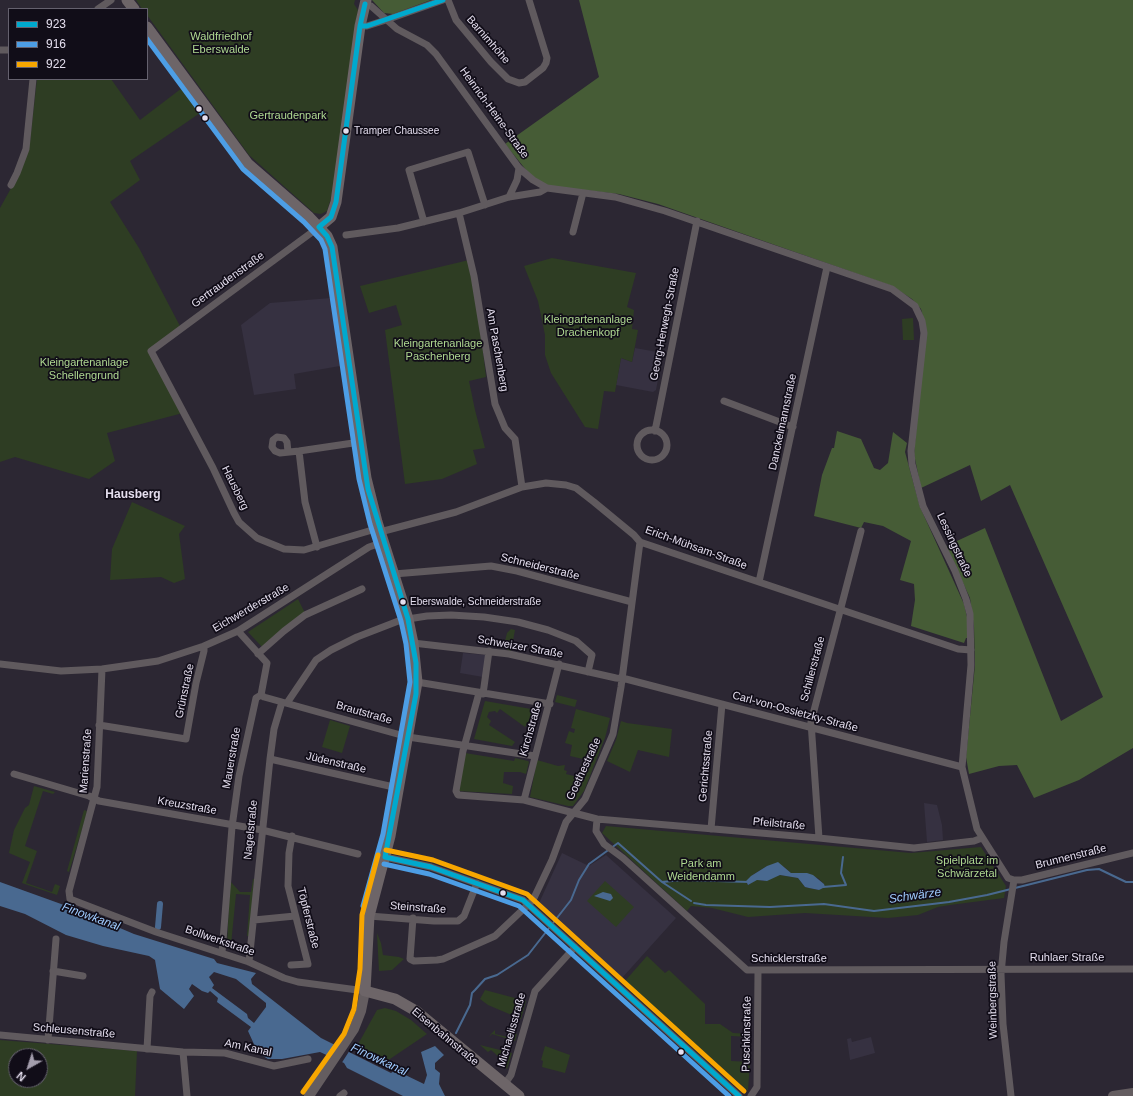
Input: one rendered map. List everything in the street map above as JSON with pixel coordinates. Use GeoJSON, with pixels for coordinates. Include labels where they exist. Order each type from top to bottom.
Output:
{"type":"FeatureCollection","features":[{"type":"Feature","properties":{"kind":"main road"},"geometry":{"type":"LineString","coordinates":[[127,0],[133,8]]}},
{"type":"Feature","properties":{"kind":"main road"},"geometry":{"type":"LineString","coordinates":[[319,227],[331,217],[336,202],[360,26],[366,2]]}},
{"type":"Feature","properties":{"kind":"main road"},"geometry":{"type":"LineString","coordinates":[[148,28],[248,164],[319,227],[327,236],[332,248],[368,490],[394,574],[405,619],[413,643],[417,682],[398,788],[369,916],[365,991],[359,1016],[345,1044],[310,1096]]}},
{"type":"Feature","properties":{"kind":"main road","name":"Eisenbahnstraße"},"geometry":{"type":"LineString","coordinates":[[365,991],[396,999],[416,1011],[519,1096]]}},
{"type":"Feature","properties":{"kind":"main road"},"geometry":{"type":"LineString","coordinates":[[1113,1096],[1133,1093]]}},
{"type":"Feature","properties":{"kind":"street"},"geometry":{"type":"LineString","coordinates":[[99,8],[111,0]]}},
{"type":"Feature","properties":{"kind":"street"},"geometry":{"type":"LineString","coordinates":[[360,26],[367,26],[443,0]]}},
{"type":"Feature","properties":{"kind":"street","name":"Barnimhöhe"},"geometry":{"type":"LineString","coordinates":[[448,0],[456,20],[490,62],[508,79],[520,84],[525,82],[543,68],[547,58],[529,0]]}},
{"type":"Feature","properties":{"kind":"street","name":"Heinrich-Heine-Straße"},"geometry":{"type":"LineString","coordinates":[[366,2],[396,29],[427,45],[436,54],[519,168],[533,180],[547,188],[615,197],[639,202],[827,267]]}},
{"type":"Feature","properties":{"kind":"street"},"geometry":{"type":"LineString","coordinates":[[11,185],[26,149],[33,80]]}},
{"type":"Feature","properties":{"kind":"street"},"geometry":{"type":"LineString","coordinates":[[424,222],[410,170],[468,152],[485,205]]}},
{"type":"Feature","properties":{"kind":"street"},"geometry":{"type":"LineString","coordinates":[[509,197],[517,180],[519,168]]}},
{"type":"Feature","properties":{"kind":"street"},"geometry":{"type":"LineString","coordinates":[[346,235],[398,228],[424,222],[459,213],[509,197],[544,191],[547,188]]}},
{"type":"Feature","properties":{"kind":"street"},"geometry":{"type":"LineString","coordinates":[[574,232],[583,193]]}},
{"type":"Feature","properties":{"kind":"street","name":"Am Paschenberg"},"geometry":{"type":"LineString","coordinates":[[459,213],[474,276],[495,404],[505,428],[515,439],[522,487]]}},
{"type":"Feature","properties":{"kind":"street","name":"Georg-Herwegh-Straße"},"geometry":{"type":"LineString","coordinates":[[654,431],[697,221]]}},
{"type":"Feature","properties":{"kind":"street","name":"Gertraudenstraße"},"geometry":{"type":"LineString","coordinates":[[150,350],[319,227]]}},
{"type":"Feature","properties":{"kind":"street","name":"Danckelmannstraße"},"geometry":{"type":"LineString","coordinates":[[759,582],[827,267]]}},
{"type":"Feature","properties":{"kind":"street","name":"Lessingstraße"},"geometry":{"type":"LineString","coordinates":[[827,267],[899,293],[915,306],[922,320],[924,333],[923,349],[913,431],[912,464],[922,506],[955,571],[966,599],[971,627],[971,650],[962,767],[975,824],[982,838],[1013,886]]}},
{"type":"Feature","properties":{"kind":"street","name":"Hausberg"},"geometry":{"type":"LineString","coordinates":[[150,350],[213,468],[239,522],[257,538],[276,546],[294,550],[317,547],[381,534]]}},
{"type":"Feature","properties":{"kind":"street"},"geometry":{"type":"LineString","coordinates":[[724,400],[793,427]]}},
{"type":"Feature","properties":{"kind":"street"},"geometry":{"type":"LineString","coordinates":[[654,431],[663,436],[666,440],[666,450],[659,458],[649,460],[640,455],[637,445],[640,436],[644,432],[654,431]]}},
{"type":"Feature","properties":{"kind":"street"},"geometry":{"type":"LineString","coordinates":[[288,452],[360,442]]}},
{"type":"Feature","properties":{"kind":"street"},"geometry":{"type":"LineString","coordinates":[[299,451],[305,502],[317,547]]}},
{"type":"Feature","properties":{"kind":"street","name":"Erich-Mühsam-Straße"},"geometry":{"type":"LineString","coordinates":[[381,534],[456,512],[522,487],[546,483],[576,488],[634,535],[640,542],[958,649],[971,650]]}},
{"type":"Feature","properties":{"kind":"street","name":"Schillerstraße"},"geometry":{"type":"LineString","coordinates":[[819,838],[810,727],[861,531]]}},
{"type":"Feature","properties":{"kind":"street","name":"Eichwerderstraße"},"geometry":{"type":"LineString","coordinates":[[0,664],[61,671],[102,669],[158,661],[204,646],[238,631],[370,547],[381,534]]}},
{"type":"Feature","properties":{"kind":"street","name":"Goethestraße"},"geometry":{"type":"LineString","coordinates":[[412,918],[409,957],[414,961],[443,959],[495,936],[535,896],[552,860],[566,822],[585,798],[613,734],[640,542]]}},
{"type":"Feature","properties":{"kind":"street","name":"Schneiderstraße"},"geometry":{"type":"LineString","coordinates":[[394,574],[491,566],[517,571],[632,602]]}},
{"type":"Feature","properties":{"kind":"street"},"geometry":{"type":"LineString","coordinates":[[258,654],[295,621],[362,589]]}},
{"type":"Feature","properties":{"kind":"street","name":"Nagelstraße"},"geometry":{"type":"LineString","coordinates":[[249,962],[274,729],[284,703],[316,660],[356,637],[405,619],[451,615],[484,617],[518,622],[548,630],[576,641],[592,655],[588,672]]}},
{"type":"Feature","properties":{"kind":"street","name":"Mauerstraße"},"geometry":{"type":"LineString","coordinates":[[222,953],[232,825],[244,747],[256,698],[261,695],[268,667],[238,631]]}},
{"type":"Feature","properties":{"kind":"street","name":"Schweizer Straße"},"geometry":{"type":"LineString","coordinates":[[413,643],[489,651],[622,678]]}},
{"type":"Feature","properties":{"kind":"street","name":"Grünstraße"},"geometry":{"type":"LineString","coordinates":[[99,725],[186,739],[204,646]]}},
{"type":"Feature","properties":{"kind":"street"},"geometry":{"type":"LineString","coordinates":[[464,746],[481,693],[489,651]]}},
{"type":"Feature","properties":{"kind":"street","name":"Kirchstraße"},"geometry":{"type":"LineString","coordinates":[[524,800],[534,756],[550,704],[559,664]]}},
{"type":"Feature","properties":{"kind":"street","name":"Marienstraße"},"geometry":{"type":"LineString","coordinates":[[70,899],[69,891],[94,799],[102,669]]}},
{"type":"Feature","properties":{"kind":"street","name":"Carl-von-Ossietzky-Straße"},"geometry":{"type":"LineString","coordinates":[[622,678],[962,767]]}},
{"type":"Feature","properties":{"kind":"street"},"geometry":{"type":"LineString","coordinates":[[417,682],[550,704]]}},
{"type":"Feature","properties":{"kind":"street","name":"Brautstraße"},"geometry":{"type":"LineString","coordinates":[[261,695],[284,703],[408,737],[534,756]]}},
{"type":"Feature","properties":{"kind":"street","name":"Gerichtsstraße"},"geometry":{"type":"LineString","coordinates":[[712,829],[722,704]]}},
{"type":"Feature","properties":{"kind":"street","name":"Pfeilstraße"},"geometry":{"type":"LineString","coordinates":[[464,746],[456,793],[524,800],[597,819],[819,838],[914,848],[974,841],[982,838]]}},
{"type":"Feature","properties":{"kind":"street","name":"Jüdenstraße"},"geometry":{"type":"LineString","coordinates":[[270,759],[398,788]]}},
{"type":"Feature","properties":{"kind":"street","name":"Kreuzstraße"},"geometry":{"type":"LineString","coordinates":[[14,774],[99,801],[292,836],[358,854]]}},
{"type":"Feature","properties":{"kind":"street","name":"Schicklerstraße"},"geometry":{"type":"LineString","coordinates":[[597,819],[597,836],[744,969],[754,971],[1002,970]]}},
{"type":"Feature","properties":{"kind":"street","name":"Töpferstraße"},"geometry":{"type":"LineString","coordinates":[[291,965],[308,964],[288,886],[289,853],[292,836]]}},
{"type":"Feature","properties":{"kind":"street","name":"Brunnenstraße"},"geometry":{"type":"LineString","coordinates":[[1013,886],[1022,880],[1133,853]]}},
{"type":"Feature","properties":{"kind":"street"},"geometry":{"type":"LineString","coordinates":[[383,859],[431,867],[520,899],[528,904],[739,1096]]}},
{"type":"Feature","properties":{"kind":"street","name":"Steinstraße"},"geometry":{"type":"LineString","coordinates":[[369,916],[412,918],[434,921],[458,921],[464,916],[477,883]]}},
{"type":"Feature","properties":{"kind":"street","name":"Weinbergstraße"},"geometry":{"type":"LineString","coordinates":[[1011,1096],[1003,1024],[1002,970],[1004,942],[1013,886]]}},
{"type":"Feature","properties":{"kind":"street","name":"Bollwerkstraße"},"geometry":{"type":"LineString","coordinates":[[70,899],[156,932],[249,962],[284,978],[298,982],[365,991]]}},
{"type":"Feature","properties":{"kind":"street"},"geometry":{"type":"LineString","coordinates":[[254,920],[295,916]]}},
{"type":"Feature","properties":{"kind":"street"},"geometry":{"type":"LineString","coordinates":[[48,1040],[56,939]]}},
{"type":"Feature","properties":{"kind":"street","name":"Michaelisstraße"},"geometry":{"type":"LineString","coordinates":[[504,1085],[511,1075],[535,991],[574,947]]}},
{"type":"Feature","properties":{"kind":"street","name":"Ruhlaer Straße"},"geometry":{"type":"LineString","coordinates":[[1002,970],[1133,969]]}},
{"type":"Feature","properties":{"kind":"street"},"geometry":{"type":"LineString","coordinates":[[53,971],[83,976]]}},
{"type":"Feature","properties":{"kind":"street","name":"Puschkinstraße"},"geometry":{"type":"LineString","coordinates":[[751,1096],[757,1087],[754,971]]}},
{"type":"Feature","properties":{"kind":"street"},"geometry":{"type":"LineString","coordinates":[[147,1049],[150,996],[152,992]]}},
{"type":"Feature","properties":{"kind":"street","name":"Schleusenstraße"},"geometry":{"type":"LineString","coordinates":[[0,1035],[184,1052]]}},
{"type":"Feature","properties":{"kind":"street"},"geometry":{"type":"LineString","coordinates":[[184,1052],[187,1096]]}},
{"type":"Feature","properties":{"kind":"street","name":"Am Kanal"},"geometry":{"type":"LineString","coordinates":[[184,1052],[224,1053],[274,1066],[308,1059]]}},
{"type":"Feature","properties":{"kind":"shaded area"},"geometry":{"type":"Polygon","coordinates":[[[331,298],[340,366],[294,374],[296,389],[254,395],[241,325],[270,303],[331,298]]]}},
{"type":"Feature","properties":{"kind":"shaded area"},"geometry":{"type":"Polygon","coordinates":[[[635,348],[663,353],[656,390],[653,392],[616,385],[621,358],[632,362],[635,348]]]}},
{"type":"Feature","properties":{"kind":"shaded area"},"geometry":{"type":"Polygon","coordinates":[[[463,653],[486,655],[483,677],[460,673],[463,653]]]}},
{"type":"Feature","properties":{"kind":"shaded area"},"geometry":{"type":"Polygon","coordinates":[[[924,803],[937,805],[942,825],[943,840],[927,842],[924,803]]]}},
{"type":"Feature","properties":{"kind":"shaded area"},"geometry":{"type":"Polygon","coordinates":[[[562,853],[589,866],[606,855],[676,918],[622,978],[539,903],[562,853]]]}},
{"type":"Feature","properties":{"kind":"shaded area"},"geometry":{"type":"Polygon","coordinates":[[[871,1037],[875,1053],[850,1060],[847,1039],[851,1038],[852,1042],[871,1037]]]}},
{"type":"Feature","properties":{"kind":"green space"},"geometry":{"type":"Polygon","coordinates":[[[136,0],[355,0],[354,4],[358,10],[332,195],[327,211],[321,214],[314,213],[249,155],[148,16],[148,8],[141,8],[136,0]]]}},
{"type":"Feature","properties":{"kind":"green space"},"geometry":{"type":"Polygon","coordinates":[[[372,0],[431,0],[393,14],[384,13],[372,0]]]}},
{"type":"Feature","properties":{"kind":"green space"},"geometry":{"type":"Polygon","coordinates":[[[579,0],[1133,0],[1133,748],[1079,780],[1034,798],[1017,765],[999,766],[969,774],[966,757],[975,665],[974,627],[970,598],[946,546],[985,528],[1061,721],[1103,697],[1010,485],[981,501],[970,465],[921,488],[914,454],[925,325],[921,309],[912,299],[892,286],[658,204],[619,194],[548,186],[531,176],[505,144],[599,77],[579,0]]]}},
{"type":"Feature","properties":{"kind":"green space","name":"Kleingartenanlage Schellengrund"},"geometry":{"type":"Polygon","coordinates":[[[37,80],[112,80],[140,120],[182,88],[200,113],[130,161],[140,180],[110,202],[139,248],[181,328],[151,351],[183,413],[107,433],[115,461],[89,479],[15,457],[0,462],[0,208],[20,172],[30,142],[37,80]]]}},
{"type":"Feature","properties":{"kind":"green space","name":"Kleingartenanlage Drachenkopf"},"geometry":{"type":"Polygon","coordinates":[[[552,258],[636,273],[627,307],[634,310],[632,329],[638,330],[632,362],[621,358],[615,392],[604,391],[598,429],[585,427],[551,373],[545,355],[545,335],[538,301],[524,266],[552,258]]]}},
{"type":"Feature","properties":{"kind":"green space","name":"Kleingartenanlage Paschenberg"},"geometry":{"type":"Polygon","coordinates":[[[469,260],[474,276],[486,377],[469,381],[485,448],[473,450],[477,464],[442,479],[405,484],[385,330],[402,325],[396,305],[369,313],[360,286],[469,260]]]}},
{"type":"Feature","properties":{"kind":"green space"},"geometry":{"type":"Polygon","coordinates":[[[913,318],[914,340],[903,340],[902,319],[913,318]]]}},
{"type":"Feature","properties":{"kind":"green space"},"geometry":{"type":"Polygon","coordinates":[[[837,431],[861,439],[874,468],[880,470],[888,463],[893,432],[907,443],[905,452],[920,507],[964,604],[967,617],[968,638],[966,638],[964,643],[911,626],[915,600],[914,584],[900,580],[911,541],[883,526],[864,522],[861,528],[814,516],[822,475],[832,448],[834,448],[837,431]]]}},
{"type":"Feature","properties":{"kind":"green space"},"geometry":{"type":"Polygon","coordinates":[[[132,502],[185,526],[179,534],[185,579],[174,583],[161,577],[110,580],[112,549],[132,502]]]}},
{"type":"Feature","properties":{"kind":"green space"},"geometry":{"type":"Polygon","coordinates":[[[298,599],[305,613],[262,647],[248,632],[298,599]]]}},
{"type":"Feature","properties":{"kind":"green space"},"geometry":{"type":"Polygon","coordinates":[[[511,629],[515,630],[511,651],[507,650],[504,645],[507,633],[511,629]]]}},
{"type":"Feature","properties":{"kind":"green space"},"geometry":{"type":"Polygon","coordinates":[[[557,695],[577,700],[575,707],[555,702],[557,695]]]}},
{"type":"Feature","properties":{"kind":"green space"},"geometry":{"type":"Polygon","coordinates":[[[485,701],[537,710],[525,727],[500,709],[497,713],[495,711],[489,712],[487,717],[491,721],[489,725],[515,742],[512,746],[474,739],[485,701]]]}},
{"type":"Feature","properties":{"kind":"green space"},"geometry":{"type":"Polygon","coordinates":[[[576,709],[610,718],[605,738],[584,791],[573,806],[530,797],[537,760],[558,766],[565,765],[564,770],[567,771],[566,774],[578,777],[583,759],[570,756],[572,745],[565,743],[569,731],[574,733],[575,729],[571,728],[576,709]]]}},
{"type":"Feature","properties":{"kind":"green space"},"geometry":{"type":"Polygon","coordinates":[[[330,720],[350,726],[342,753],[322,747],[330,720]]]}},
{"type":"Feature","properties":{"kind":"green space"},"geometry":{"type":"Polygon","coordinates":[[[621,721],[672,729],[669,757],[638,750],[630,772],[607,761],[616,740],[621,721]]]}},
{"type":"Feature","properties":{"kind":"green space"},"geometry":{"type":"Polygon","coordinates":[[[465,753],[514,761],[515,758],[529,762],[526,774],[520,772],[504,772],[503,783],[513,786],[512,794],[458,791],[465,753]]]}},
{"type":"Feature","properties":{"kind":"green space"},"geometry":{"type":"Polygon","coordinates":[[[34,786],[55,792],[53,794],[43,791],[25,846],[37,851],[26,883],[52,892],[55,884],[60,886],[57,895],[22,883],[30,862],[9,853],[14,830],[25,808],[29,805],[34,786]]]}},
{"type":"Feature","properties":{"kind":"green space"},"geometry":{"type":"Polygon","coordinates":[[[84,810],[87,811],[85,820],[69,872],[67,871],[84,810]]]}},
{"type":"Feature","properties":{"kind":"green space","name":"Park am Weidendamm"},"geometry":{"type":"Polygon","coordinates":[[[606,826],[911,853],[981,847],[1006,886],[1004,898],[938,907],[918,915],[888,918],[805,913],[748,917],[712,908],[691,906],[687,911],[602,833],[606,826]],[[767,866],[754,874],[746,882],[748,885],[757,879],[763,881],[780,875],[798,878],[805,887],[809,888],[819,890],[824,884],[818,878],[791,873],[783,866],[767,866]]]}},
{"type":"Feature","properties":{"kind":"green space"},"geometry":{"type":"Polygon","coordinates":[[[253,879],[250,936],[247,936],[250,895],[236,894],[231,945],[236,946],[236,950],[249,952],[247,955],[227,947],[230,881],[240,892],[251,892],[253,879]]]}},
{"type":"Feature","properties":{"kind":"green space"},"geometry":{"type":"Polygon","coordinates":[[[605,881],[634,907],[616,927],[587,901],[605,881]]]}},
{"type":"Feature","properties":{"kind":"green space"},"geometry":{"type":"Polygon","coordinates":[[[377,933],[381,943],[383,955],[404,959],[392,970],[379,971],[377,933]]]}},
{"type":"Feature","properties":{"kind":"green space"},"geometry":{"type":"Polygon","coordinates":[[[647,956],[665,973],[669,970],[705,1004],[705,1024],[720,1024],[733,1033],[751,1034],[751,1037],[731,1036],[731,1061],[750,1062],[748,1090],[625,981],[647,956]]]}},
{"type":"Feature","properties":{"kind":"green space"},"geometry":{"type":"Polygon","coordinates":[[[485,990],[526,1001],[521,1019],[488,1005],[480,999],[485,990]]]}},
{"type":"Feature","properties":{"kind":"green space"},"geometry":{"type":"Polygon","coordinates":[[[385,1008],[396,1011],[411,1020],[427,1034],[384,1063],[356,1048],[377,1010],[385,1008]]]}},
{"type":"Feature","properties":{"kind":"green space"},"geometry":{"type":"Polygon","coordinates":[[[495,1030],[495,1034],[512,1038],[513,1033],[517,1034],[515,1041],[492,1034],[489,1037],[495,1030]]]}},
{"type":"Feature","properties":{"kind":"green space"},"geometry":{"type":"Polygon","coordinates":[[[0,1040],[137,1051],[135,1096],[0,1096],[0,1040]]]}},
{"type":"Feature","properties":{"kind":"green space"},"geometry":{"type":"Polygon","coordinates":[[[480,1045],[512,1053],[507,1069],[505,1067],[507,1064],[491,1050],[488,1052],[480,1045]]]}},
{"type":"Feature","properties":{"kind":"green space"},"geometry":{"type":"Polygon","coordinates":[[[545,1046],[570,1055],[565,1073],[542,1067],[543,1061],[541,1060],[545,1046]]]}},
{"type":"Feature","properties":{"kind":"water"},"geometry":{"type":"Polygon","coordinates":[[[778,862],[791,873],[807,873],[813,875],[824,884],[825,887],[819,890],[805,887],[798,878],[780,875],[767,881],[757,880],[748,885],[746,881],[751,876],[767,866],[778,862]]]}},
{"type":"Feature","properties":{"kind":"water","name":"Finowkanal"},"geometry":{"type":"Polygon","coordinates":[[[0,882],[75,909],[134,934],[214,959],[217,963],[256,973],[251,979],[252,984],[321,1038],[391,1073],[395,1070],[424,1084],[427,1075],[421,1052],[435,1046],[444,1055],[435,1063],[435,1069],[440,1073],[439,1084],[445,1096],[403,1096],[347,1068],[344,1063],[320,1052],[282,1059],[268,1059],[258,1053],[248,1031],[251,1027],[217,1002],[218,998],[210,991],[208,993],[202,991],[192,984],[189,989],[194,996],[184,1009],[160,989],[155,960],[149,956],[103,946],[66,935],[25,914],[0,906],[0,882]],[[214,972],[209,977],[214,985],[212,988],[247,1014],[248,1018],[254,1023],[266,1007],[266,1003],[236,979],[214,972]]]}},
{"type":"Feature","properties":{"kind":"water"},"geometry":{"type":"Polygon","coordinates":[[[603,892],[611,894],[613,898],[610,901],[594,896],[603,892]]]}},
{"type":"Feature","properties":{"kind":"pier"},"geometry":{"type":"Polygon","coordinates":[[[337,1044],[350,1050],[341,1064],[328,1058],[337,1044]]]}},
{"type":"Feature","properties":{"kind":"waterway","name":"Schwärze"},"geometry":{"type":"LineString","coordinates":[[456,1033],[470,1005],[472,993],[485,979],[497,975],[528,955],[571,900],[579,880],[589,864],[618,843],[662,882],[691,901]]}},
{"type":"Feature","properties":{"kind":"waterway"},"geometry":{"type":"LineString","coordinates":[[823,887],[846,885],[841,873],[843,857]]}},
{"type":"Feature","properties":{"kind":"waterway","name":"Schwärze"},"geometry":{"type":"LineString","coordinates":[[694,903],[706,905],[770,907],[824,904],[874,911],[949,902],[987,895],[1087,870],[1099,869],[1126,882],[1133,882]]}},
{"type":"Feature","properties":{"kind":"waterway"},"geometry":{"type":"LineString","coordinates":[[662,882],[683,880],[749,882]]}},
{"type":"Feature","properties":{"kind":"waterway"},"geometry":{"type":"LineString","coordinates":[[158,927],[160,904]]}},
{"type":"Feature","properties":{"kind":"transit line","name":"923"},"geometry":{"type":"LineString","coordinates":[[360,26],[367,26],[443,0]]}},
{"type":"Feature","properties":{"kind":"transit line","name":"923"},"geometry":{"type":"LineString","coordinates":[[319,227],[331,217],[336,202],[360,26],[365,4]]}},
{"type":"Feature","properties":{"kind":"transit line","name":"916"},"geometry":{"type":"LineString","coordinates":[[148,40],[243,169],[304,222],[321,240],[325,249],[359,479],[370,524],[401,621],[406,644],[410,682],[383,834],[363,906]]}},
{"type":"Feature","properties":{"kind":"transit line","name":"923"},"geometry":{"type":"LineString","coordinates":[[319,227],[327,236],[332,247],[368,489],[408,619],[416,663],[416,694],[385,857]]}},
{"type":"Feature","properties":{"kind":"transit line","name":"922"},"geometry":{"type":"LineString","coordinates":[[386,850],[433,860],[527,894],[744,1091]]}},
{"type":"Feature","properties":{"kind":"transit line","name":"922"},"geometry":{"type":"LineString","coordinates":[[303,1092],[344,1034],[354,1009],[360,969],[362,915],[378,855]]}},
{"type":"Feature","properties":{"kind":"transit line","name":"923"},"geometry":{"type":"LineString","coordinates":[[385,857],[431,867],[523,900],[739,1096]]}},
{"type":"Feature","properties":{"kind":"transit line","name":"916"},"geometry":{"type":"LineString","coordinates":[[384,864],[429,874],[519,906],[729,1096]]}},
{"type":"Feature","properties":{"kind":"place","name":"Tramper Chaussee"},"geometry":{"type":"Point","coordinates":[346,131]}},
{"type":"Feature","properties":{"kind":"place","name":"Eberswalde, Schneiderstraße"},"geometry":{"type":"Point","coordinates":[403,602]}},
{"type":"Feature","properties":{"kind":"district","name":"Hausberg"},"geometry":{"type":"Point","coordinates":[133,495]}},
{"type":"Feature","properties":{"kind":"park label","name":"Waldfriedhof Eberswalde"},"geometry":{"type":"Point","coordinates":[221,43]}},
{"type":"Feature","properties":{"kind":"park label","name":"Gertraudenpark"},"geometry":{"type":"Point","coordinates":[288,116]}},
{"type":"Feature","properties":{"kind":"park label","name":"Spielplatz im Schwärzetal"},"geometry":{"type":"Point","coordinates":[967,867]}}]}
